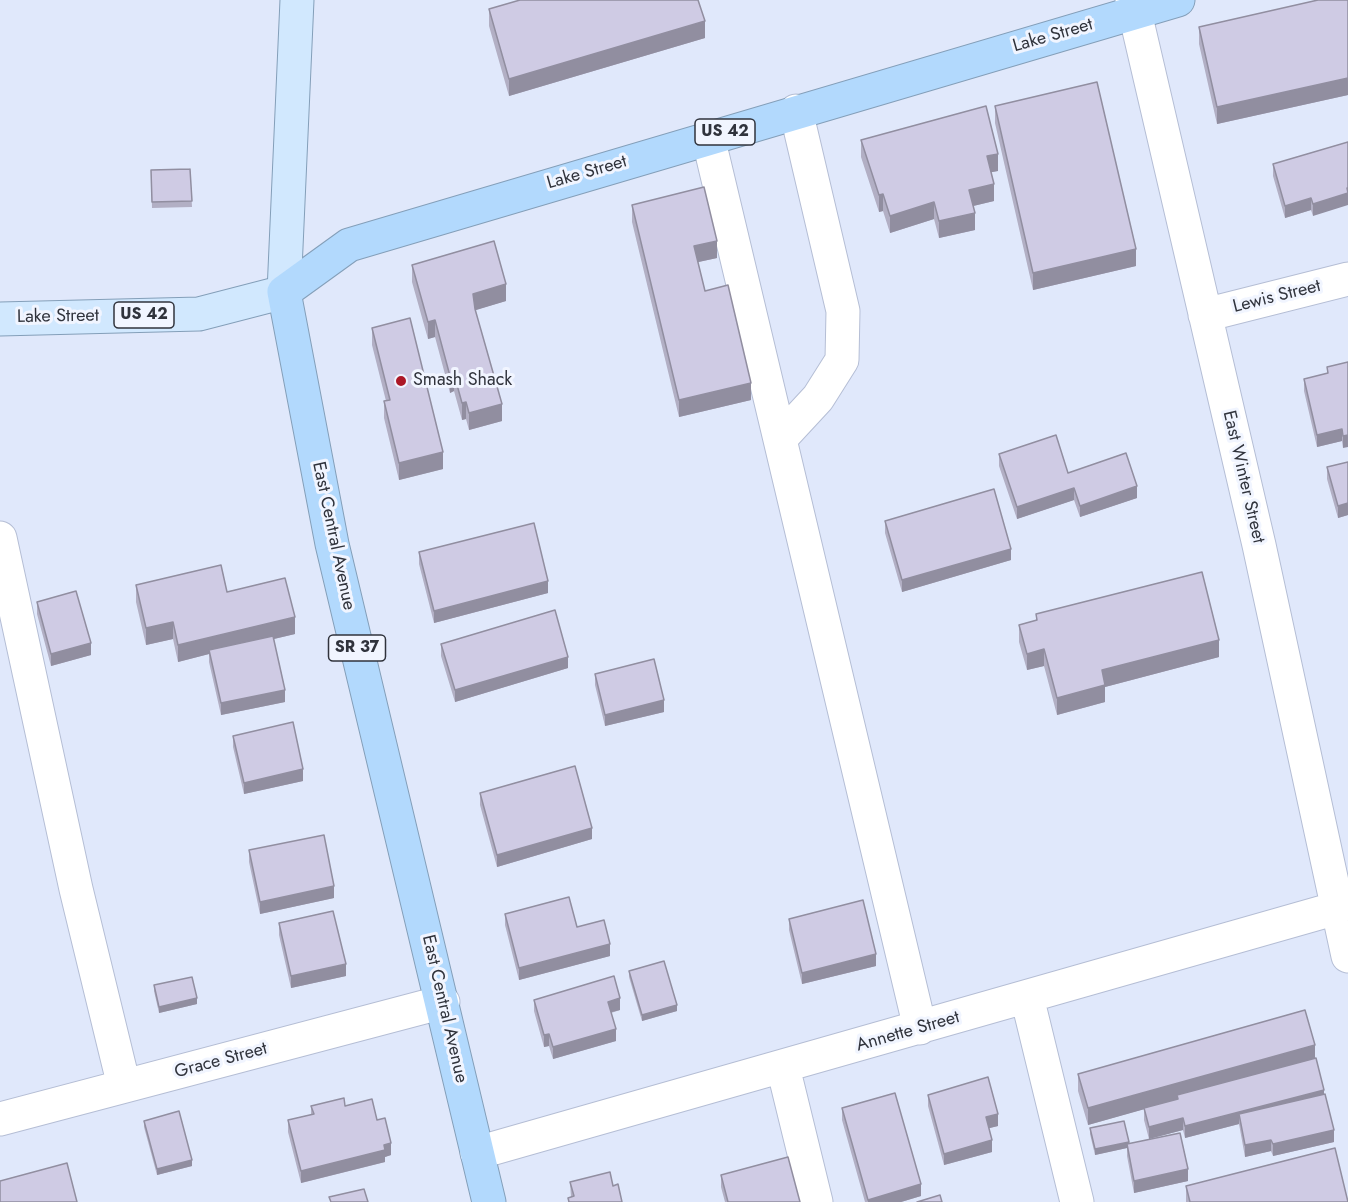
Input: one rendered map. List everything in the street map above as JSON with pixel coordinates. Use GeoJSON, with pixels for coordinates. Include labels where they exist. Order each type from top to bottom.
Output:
{"type":"FeatureCollection","features":[{"type":"Feature","properties":{"kind":"highway","name":"Lake Street"},"geometry":{"type":"LineString","coordinates":[[284,292],[349,245],[796,111],[1133,6],[1178,0]]}},
{"type":"Feature","properties":{"kind":"highway","name":"East Central Avenue"},"geometry":{"type":"LineString","coordinates":[[284,292],[332,544],[489,1202]]}},
{"type":"Feature","properties":{"kind":"main road","name":"East Central Avenue"},"geometry":{"type":"LineString","coordinates":[[284,292],[297,0]]}},
{"type":"Feature","properties":{"kind":"main road","name":"Lake Street"},"geometry":{"type":"LineString","coordinates":[[0,319],[199,314],[284,292]]}},
{"type":"Feature","properties":{"kind":"street","name":"East Winter Street"},"geometry":{"type":"LineString","coordinates":[[1133,6],[1259,545],[1336,843],[1337,908],[1348,956]]}},
{"type":"Feature","properties":{"kind":"street"},"geometry":{"type":"LineString","coordinates":[[780,440],[818,398],[842,360],[843,310],[796,111]]}},
{"type":"Feature","properties":{"kind":"street"},"geometry":{"type":"LineString","coordinates":[[708,137],[920,1028]]}},
{"type":"Feature","properties":{"kind":"street","name":"Lewis Street"},"geometry":{"type":"LineString","coordinates":[[1205,315],[1348,279]]}},
{"type":"Feature","properties":{"kind":"street"},"geometry":{"type":"LineString","coordinates":[[0,538],[76,889],[123,1086]]}},
{"type":"Feature","properties":{"kind":"street","name":"Annette Street"},"geometry":{"type":"LineString","coordinates":[[477,1153],[1337,908]]}},
{"type":"Feature","properties":{"kind":"street"},"geometry":{"type":"LineString","coordinates":[[1027,997],[1077,1202]]}},
{"type":"Feature","properties":{"kind":"street","name":"Grace Street"},"geometry":{"type":"LineString","coordinates":[[0,1119],[442,1002]]}},
{"type":"Feature","properties":{"kind":"street"},"geometry":{"type":"LineString","coordinates":[[783,1067],[816,1202]]}},
{"type":"Feature","properties":{"kind":"building"},"geometry":{"type":"Polygon","coordinates":[[[520,0],[698,0],[705,21],[509,79],[489,9],[520,0]]]}},
{"type":"Feature","properties":{"kind":"building"},"geometry":{"type":"Polygon","coordinates":[[[1318,0],[1348,0],[1348,78],[1217,107],[1199,27],[1318,0]]]}},
{"type":"Feature","properties":{"kind":"building"},"geometry":{"type":"Polygon","coordinates":[[[1097,82],[1136,249],[1033,273],[995,106],[1097,82]]]}},
{"type":"Feature","properties":{"kind":"building"},"geometry":{"type":"Polygon","coordinates":[[[986,106],[998,154],[987,156],[994,184],[969,190],[975,213],[939,221],[934,202],[890,216],[883,194],[879,195],[861,140],[986,106]]]}},
{"type":"Feature","properties":{"kind":"building"},"geometry":{"type":"Polygon","coordinates":[[[1348,142],[1348,193],[1313,204],[1311,198],[1285,206],[1273,164],[1348,142]]]}},
{"type":"Feature","properties":{"kind":"building"},"geometry":{"type":"Polygon","coordinates":[[[190,169],[192,201],[152,202],[151,170],[190,169]]]}},
{"type":"Feature","properties":{"kind":"building"},"geometry":{"type":"Polygon","coordinates":[[[704,187],[717,241],[694,246],[705,291],[728,285],[751,383],[679,400],[632,205],[704,187]]]}},
{"type":"Feature","properties":{"kind":"building"},"geometry":{"type":"Polygon","coordinates":[[[494,241],[506,284],[473,294],[475,309],[502,404],[469,413],[466,402],[462,403],[454,374],[450,376],[435,320],[428,322],[412,265],[494,241]]]}},
{"type":"Feature","properties":{"kind":"building","name":"Smash Shack"},"geometry":{"type":"Polygon","coordinates":[[[410,318],[443,452],[399,463],[384,401],[390,400],[372,328],[410,318]]]}},
{"type":"Feature","properties":{"kind":"building"},"geometry":{"type":"Polygon","coordinates":[[[1348,362],[1348,435],[1343,436],[1342,429],[1317,435],[1304,379],[1328,373],[1327,367],[1348,362]]]}},
{"type":"Feature","properties":{"kind":"building"},"geometry":{"type":"Polygon","coordinates":[[[1056,435],[1068,473],[1126,453],[1137,486],[1080,506],[1074,488],[1017,507],[999,454],[1056,435]]]}},
{"type":"Feature","properties":{"kind":"building"},"geometry":{"type":"Polygon","coordinates":[[[1348,462],[1348,503],[1338,506],[1327,467],[1348,462]]]}},
{"type":"Feature","properties":{"kind":"building"},"geometry":{"type":"Polygon","coordinates":[[[994,489],[1011,549],[902,580],[885,521],[994,489]]]}},
{"type":"Feature","properties":{"kind":"building"},"geometry":{"type":"Polygon","coordinates":[[[534,523],[548,581],[434,611],[419,552],[534,523]]]}},
{"type":"Feature","properties":{"kind":"building"},"geometry":{"type":"Polygon","coordinates":[[[221,565],[227,592],[285,578],[295,617],[178,645],[173,622],[146,628],[136,585],[221,565]]]}},
{"type":"Feature","properties":{"kind":"building"},"geometry":{"type":"Polygon","coordinates":[[[1202,572],[1219,640],[1102,670],[1105,685],[1057,698],[1044,649],[1027,654],[1019,625],[1037,620],[1036,614],[1202,572]]]}},
{"type":"Feature","properties":{"kind":"building"},"geometry":{"type":"Polygon","coordinates":[[[76,591],[91,643],[51,654],[37,602],[76,591]]]}},
{"type":"Feature","properties":{"kind":"building"},"geometry":{"type":"Polygon","coordinates":[[[555,610],[568,657],[455,690],[441,644],[555,610]]]}},
{"type":"Feature","properties":{"kind":"building"},"geometry":{"type":"Polygon","coordinates":[[[273,636],[285,690],[221,703],[209,650],[273,636]]]}},
{"type":"Feature","properties":{"kind":"building"},"geometry":{"type":"Polygon","coordinates":[[[654,659],[664,700],[605,715],[595,674],[654,659]]]}},
{"type":"Feature","properties":{"kind":"building"},"geometry":{"type":"Polygon","coordinates":[[[293,722],[303,769],[244,783],[233,736],[293,722]]]}},
{"type":"Feature","properties":{"kind":"building"},"geometry":{"type":"Polygon","coordinates":[[[575,766],[592,828],[497,855],[480,793],[575,766]]]}},
{"type":"Feature","properties":{"kind":"building"},"geometry":{"type":"Polygon","coordinates":[[[324,835],[334,886],[260,902],[249,850],[324,835]]]}},
{"type":"Feature","properties":{"kind":"building"},"geometry":{"type":"Polygon","coordinates":[[[569,897],[577,927],[604,920],[610,944],[519,968],[505,914],[569,897]]]}},
{"type":"Feature","properties":{"kind":"building"},"geometry":{"type":"Polygon","coordinates":[[[863,900],[876,954],[802,973],[789,919],[863,900]]]}},
{"type":"Feature","properties":{"kind":"building"},"geometry":{"type":"Polygon","coordinates":[[[333,911],[346,964],[291,976],[279,923],[333,911]]]}},
{"type":"Feature","properties":{"kind":"building"},"geometry":{"type":"Polygon","coordinates":[[[664,961],[677,1005],[642,1015],[629,971],[664,961]]]}},
{"type":"Feature","properties":{"kind":"building"},"geometry":{"type":"Polygon","coordinates":[[[614,976],[620,998],[608,1002],[616,1029],[553,1047],[549,1034],[544,1035],[534,1000],[614,976]]]}},
{"type":"Feature","properties":{"kind":"building"},"geometry":{"type":"Polygon","coordinates":[[[192,977],[197,998],[159,1007],[154,985],[192,977]]]}},
{"type":"Feature","properties":{"kind":"building"},"geometry":{"type":"Polygon","coordinates":[[[1305,1010],[1315,1045],[1088,1108],[1078,1074],[1305,1010]]]}},
{"type":"Feature","properties":{"kind":"building"},"geometry":{"type":"Polygon","coordinates":[[[1316,1058],[1324,1090],[1185,1126],[1183,1118],[1149,1127],[1144,1108],[1178,1099],[1177,1095],[1316,1058]]]}},
{"type":"Feature","properties":{"kind":"building"},"geometry":{"type":"Polygon","coordinates":[[[988,1077],[998,1114],[986,1117],[992,1140],[944,1154],[928,1095],[988,1077]]]}},
{"type":"Feature","properties":{"kind":"building"},"geometry":{"type":"Polygon","coordinates":[[[895,1093],[921,1184],[868,1200],[842,1108],[895,1093]]]}},
{"type":"Feature","properties":{"kind":"building"},"geometry":{"type":"Polygon","coordinates":[[[1325,1094],[1334,1130],[1273,1144],[1271,1140],[1245,1145],[1239,1114],[1325,1094]]]}},
{"type":"Feature","properties":{"kind":"building"},"geometry":{"type":"Polygon","coordinates":[[[344,1098],[345,1106],[372,1099],[377,1120],[385,1118],[391,1143],[384,1145],[385,1150],[301,1171],[288,1120],[314,1114],[311,1106],[344,1098]]]}},
{"type":"Feature","properties":{"kind":"building"},"geometry":{"type":"Polygon","coordinates":[[[179,1111],[192,1160],[157,1169],[144,1121],[179,1111]]]}},
{"type":"Feature","properties":{"kind":"building"},"geometry":{"type":"Polygon","coordinates":[[[1124,1121],[1129,1142],[1095,1149],[1090,1128],[1124,1121]]]}},
{"type":"Feature","properties":{"kind":"building"},"geometry":{"type":"Polygon","coordinates":[[[1180,1133],[1188,1169],[1134,1181],[1127,1144],[1180,1133]]]}},
{"type":"Feature","properties":{"kind":"building"},"geometry":{"type":"Polygon","coordinates":[[[1335,1148],[1348,1202],[1190,1202],[1186,1186],[1335,1148]]]}},
{"type":"Feature","properties":{"kind":"building"},"geometry":{"type":"Polygon","coordinates":[[[788,1157],[800,1202],[728,1202],[721,1175],[788,1157]]]}},
{"type":"Feature","properties":{"kind":"building"},"geometry":{"type":"Polygon","coordinates":[[[67,1163],[77,1202],[0,1202],[0,1181],[67,1163]]]}},
{"type":"Feature","properties":{"kind":"building"},"geometry":{"type":"Polygon","coordinates":[[[610,1172],[613,1186],[618,1184],[622,1202],[569,1202],[568,1198],[574,1196],[570,1182],[610,1172]]]}},
{"type":"Feature","properties":{"kind":"building"},"geometry":{"type":"Polygon","coordinates":[[[364,1189],[368,1202],[331,1202],[329,1197],[364,1189]]]}},
{"type":"Feature","properties":{"kind":"building"},"geometry":{"type":"Polygon","coordinates":[[[940,1195],[942,1202],[917,1202],[940,1195]]]}},
{"type":"Feature","properties":{"kind":"place","name":"Smash Shack"},"geometry":{"type":"Point","coordinates":[401,381]}}]}
